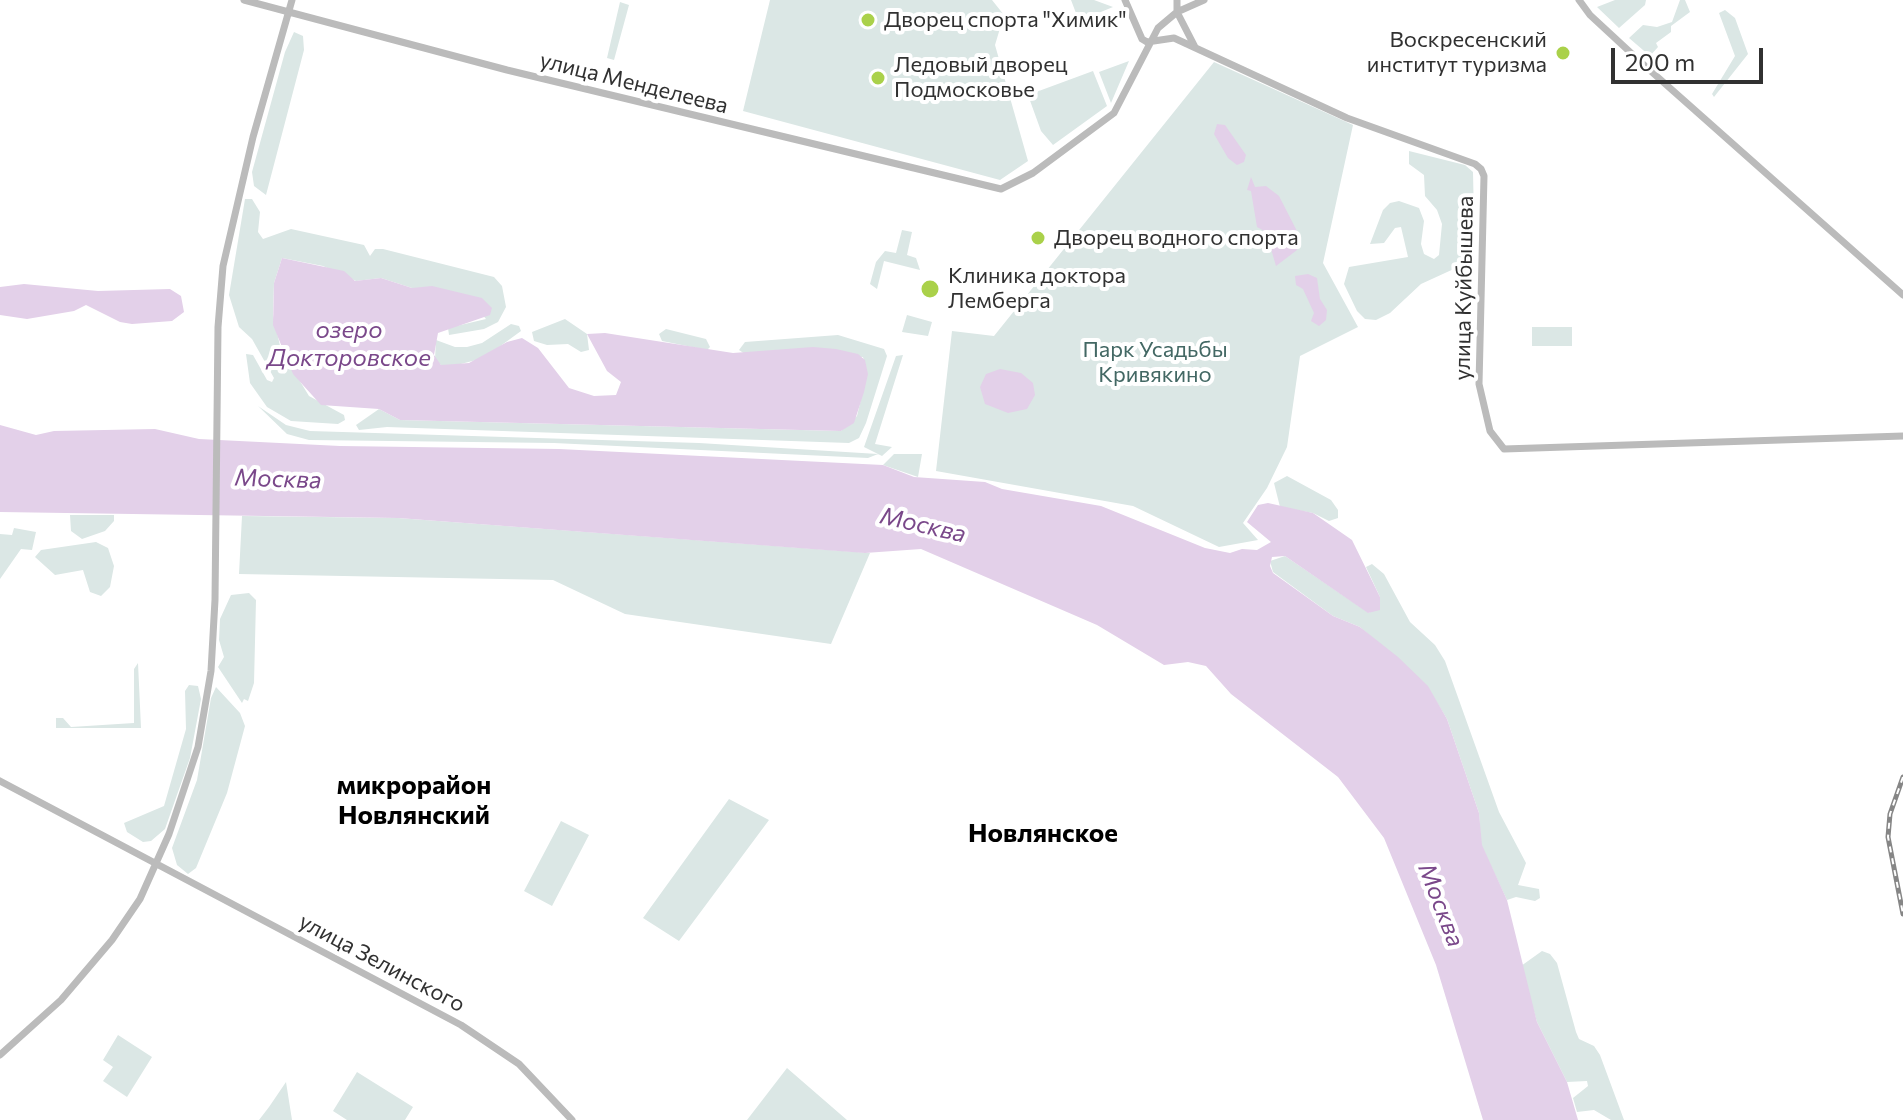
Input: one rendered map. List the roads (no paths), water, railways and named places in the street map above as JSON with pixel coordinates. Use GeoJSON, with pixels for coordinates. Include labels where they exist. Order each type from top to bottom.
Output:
{"type":"FeatureCollection","features":[{"type":"Feature","properties":{"kind":"street","name":"улица Менделеева"},"geometry":{"type":"LineString","coordinates":[[244,0],[507,70],[1001,189],[1014,185],[1114,113],[1147,42]]}},
{"type":"Feature","properties":{"kind":"street"},"geometry":{"type":"LineString","coordinates":[[0,1055],[61,1000],[112,940],[140,899],[185,793],[211,671],[222,278],[229,236],[292,0]]}},
{"type":"Feature","properties":{"kind":"street"},"geometry":{"type":"LineString","coordinates":[[1125,0],[1142,39],[1147,42],[1169,37],[1196,49]]}},
{"type":"Feature","properties":{"kind":"street"},"geometry":{"type":"LineString","coordinates":[[1177,0],[1177,12],[1196,49]]}},
{"type":"Feature","properties":{"kind":"street"},"geometry":{"type":"LineString","coordinates":[[1147,42],[1177,12],[1204,0]]}},
{"type":"Feature","properties":{"kind":"street"},"geometry":{"type":"LineString","coordinates":[[1579,0],[1590,15],[1644,65],[1903,295]]}},
{"type":"Feature","properties":{"kind":"street","name":"улица Куйбышева"},"geometry":{"type":"LineString","coordinates":[[1196,49],[1347,118],[1475,164],[1481,169],[1484,176],[1479,384],[1490,431],[1504,449],[1903,436]]}},
{"type":"Feature","properties":{"kind":"street","name":"улица Зелинского"},"geometry":{"type":"LineString","coordinates":[[0,781],[322,950],[498,1047],[519,1064],[572,1120]]}},
{"type":"Feature","properties":{"kind":"water"},"geometry":{"type":"Polygon","coordinates":[[[1217,124],[1225,125],[1246,155],[1244,162],[1237,165],[1228,158],[1214,134],[1217,124]]]}},
{"type":"Feature","properties":{"kind":"water"},"geometry":{"type":"Polygon","coordinates":[[[1251,177],[1255,187],[1266,186],[1279,196],[1299,235],[1297,250],[1276,266],[1266,232],[1257,227],[1251,191],[1247,190],[1251,177]]]}},
{"type":"Feature","properties":{"kind":"water","name":"озеро Докторовское"},"geometry":{"type":"Polygon","coordinates":[[[282,258],[344,271],[355,281],[381,278],[412,288],[432,286],[482,298],[492,308],[490,315],[438,333],[434,355],[441,365],[469,363],[507,342],[522,338],[538,348],[569,388],[594,396],[616,395],[621,382],[607,371],[587,334],[605,333],[733,353],[813,347],[836,349],[858,354],[865,360],[868,374],[854,423],[841,431],[400,420],[379,409],[321,405],[293,374],[273,325],[274,283],[282,258]]]}},
{"type":"Feature","properties":{"kind":"water"},"geometry":{"type":"Polygon","coordinates":[[[1308,274],[1317,278],[1320,299],[1327,310],[1326,320],[1319,326],[1311,321],[1314,313],[1303,289],[1296,285],[1295,276],[1308,274]]]}},
{"type":"Feature","properties":{"kind":"water"},"geometry":{"type":"Polygon","coordinates":[[[24,284],[98,291],[170,289],[181,296],[184,312],[172,321],[132,324],[120,322],[86,305],[74,311],[27,319],[0,315],[0,287],[24,284]]]}},
{"type":"Feature","properties":{"kind":"water"},"geometry":{"type":"Polygon","coordinates":[[[1000,369],[1021,373],[1033,383],[1035,395],[1027,409],[1008,413],[985,404],[980,387],[986,374],[1000,369]]]}},
{"type":"Feature","properties":{"kind":"water","name":"Москва"},"geometry":{"type":"Polygon","coordinates":[[[0,425],[36,435],[54,431],[155,429],[199,439],[340,446],[559,449],[883,465],[914,477],[985,482],[1002,489],[1101,506],[1205,548],[1230,553],[1242,549],[1257,550],[1271,542],[1247,522],[1258,505],[1268,503],[1313,513],[1352,540],[1380,597],[1380,610],[1368,613],[1285,556],[1272,557],[1270,566],[1273,573],[1333,616],[1360,627],[1398,657],[1428,686],[1447,719],[1479,813],[1482,845],[1507,900],[1537,1022],[1567,1082],[1578,1120],[1483,1120],[1436,965],[1384,838],[1338,777],[1231,694],[1206,666],[1188,662],[1164,665],[1097,625],[921,549],[865,553],[398,518],[0,512],[0,425]]]}},
{"type":"Feature","properties":{"kind":"railway"},"geometry":{"type":"LineString","coordinates":[[1903,777],[1890,814],[1888,837],[1903,914]]}},
{"type":"Feature","properties":{"kind":"place","name":"Дворец спорта \"Химик\""},"geometry":{"type":"Point","coordinates":[868,20]}},
{"type":"Feature","properties":{"kind":"place","name":"Воскресенский институт туризма"},"geometry":{"type":"Point","coordinates":[1563,53]}},
{"type":"Feature","properties":{"kind":"place","name":"Ледовый дворец Подмосковье"},"geometry":{"type":"Point","coordinates":[878,78]}},
{"type":"Feature","properties":{"kind":"place","name":"Дворец водного спорта"},"geometry":{"type":"Point","coordinates":[1038,238]}},
{"type":"Feature","properties":{"kind":"place","name":"Клиника доктора Лемберга"},"geometry":{"type":"Point","coordinates":[930,289]}},
{"type":"Feature","properties":{"kind":"district","name":"микрорайон Новлянский"},"geometry":{"type":"Point","coordinates":[414,800]}},
{"type":"Feature","properties":{"kind":"district","name":"Новлянское"},"geometry":{"type":"Point","coordinates":[1043,833]}},
{"type":"Feature","properties":{"kind":"park label","name":"Парк Усадьбы Кривякино"},"geometry":{"type":"Point","coordinates":[1155,362]}}]}
